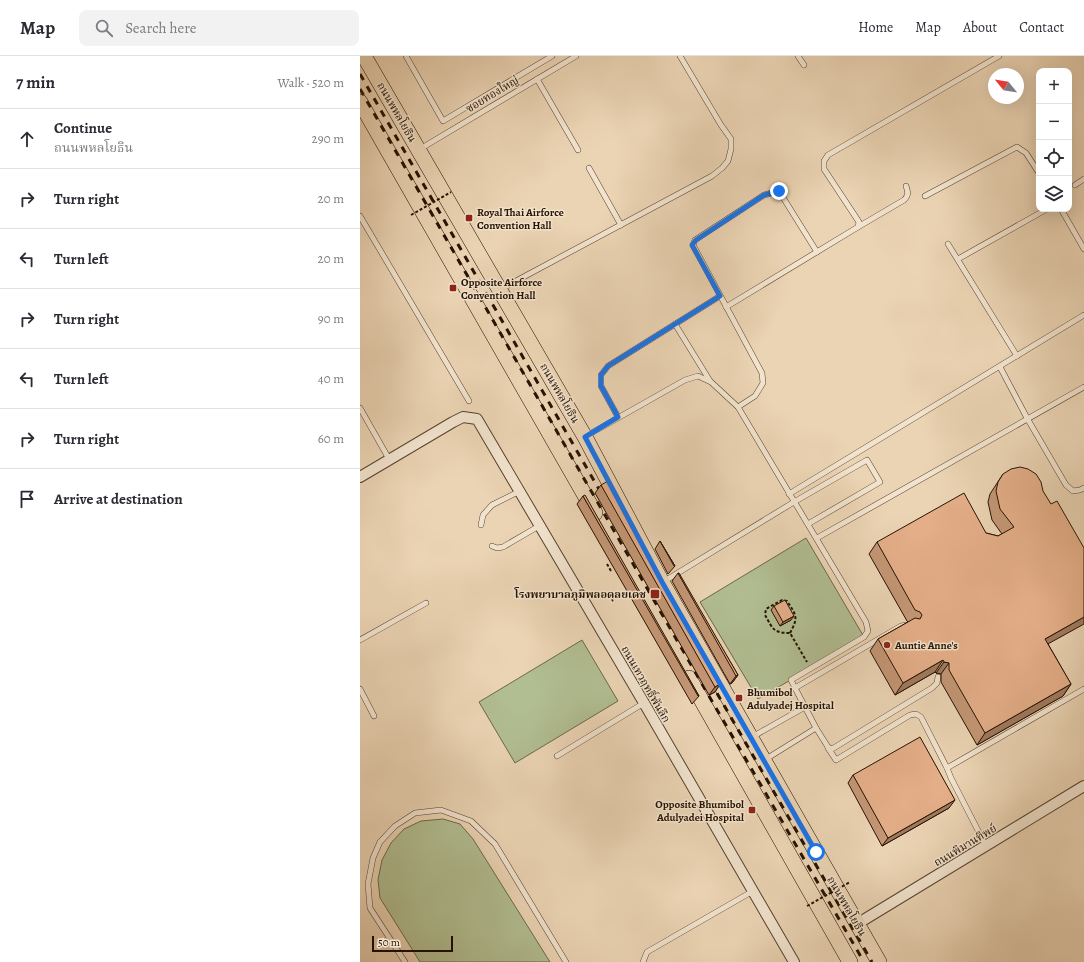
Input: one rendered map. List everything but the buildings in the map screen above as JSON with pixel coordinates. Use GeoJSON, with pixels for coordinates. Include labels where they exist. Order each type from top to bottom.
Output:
{"type":"FeatureCollection","features":[{"type":"Feature","properties":{"kind":"main road","name":"ถนนพหลโยธิน"},"geometry":{"type":"LineString","coordinates":[[364,56],[585,437],[662,582],[876,957]]}},
{"type":"Feature","properties":{"kind":"main road"},"geometry":{"type":"LineString","coordinates":[[360,102],[601,522]]}},
{"type":"Feature","properties":{"kind":"main road"},"geometry":{"type":"LineString","coordinates":[[683,668],[850,962]]}},
{"type":"Feature","properties":{"kind":"main road"},"geometry":{"type":"LineString","coordinates":[[730,751],[751,738]]}},
{"type":"Feature","properties":{"kind":"main road"},"geometry":{"type":"LineString","coordinates":[[858,962],[876,957]]}},
{"type":"Feature","properties":{"kind":"street","name":"ถนนเทวฤทธิ์พันลึก"},"geometry":{"type":"LineString","coordinates":[[389,459],[463,417],[477,419],[794,962]]}},
{"type":"Feature","properties":{"kind":"street"},"geometry":{"type":"LineString","coordinates":[[360,476],[389,459]]}},
{"type":"Feature","properties":{"kind":"street","name":"ถนนพิมานทิพย์"},"geometry":{"type":"LineString","coordinates":[[858,924],[1084,786]]}},
{"type":"Feature","properties":{"kind":"lane"},"geometry":{"type":"LineString","coordinates":[[406,56],[443,121],[552,56]]}},
{"type":"Feature","properties":{"kind":"lane","name":"ซอยทองใหญ่"},"geometry":{"type":"LineString","coordinates":[[419,150],[576,56]]}},
{"type":"Feature","properties":{"kind":"lane"},"geometry":{"type":"LineString","coordinates":[[501,290],[712,176],[728,161],[731,149],[731,138],[721,125],[680,56]]}},
{"type":"Feature","properties":{"kind":"lane"},"geometry":{"type":"LineString","coordinates":[[798,56],[804,65]]}},
{"type":"Feature","properties":{"kind":"lane"},"geometry":{"type":"LineString","coordinates":[[858,227],[858,222],[824,169],[824,161],[828,155],[998,56]]}},
{"type":"Feature","properties":{"kind":"lane"},"geometry":{"type":"LineString","coordinates":[[537,79],[578,150]]}},
{"type":"Feature","properties":{"kind":"lane"},"geometry":{"type":"LineString","coordinates":[[925,196],[1017,146],[1026,152],[1036,168]]}},
{"type":"Feature","properties":{"kind":"lane"},"geometry":{"type":"LineString","coordinates":[[589,168],[621,225]]}},
{"type":"Feature","properties":{"kind":"lane"},"geometry":{"type":"LineString","coordinates":[[1075,185],[1084,180]]}},
{"type":"Feature","properties":{"kind":"lane"},"geometry":{"type":"LineString","coordinates":[[726,307],[904,200],[908,197],[906,186]]}},
{"type":"Feature","properties":{"kind":"lane"},"geometry":{"type":"LineString","coordinates":[[738,407],[755,396],[763,382],[762,373],[692,245],[696,240],[764,195],[779,191],[817,252]]}},
{"type":"Feature","properties":{"kind":"lane"},"geometry":{"type":"LineString","coordinates":[[958,259],[1042,212]]}},
{"type":"Feature","properties":{"kind":"lane"},"geometry":{"type":"LineString","coordinates":[[1064,212],[1084,248]]}},
{"type":"Feature","properties":{"kind":"lane"},"geometry":{"type":"LineString","coordinates":[[360,216],[469,401]]}},
{"type":"Feature","properties":{"kind":"lane"},"geometry":{"type":"LineString","coordinates":[[948,244],[1017,356]]}},
{"type":"Feature","properties":{"kind":"lane"},"geometry":{"type":"LineString","coordinates":[[618,417],[601,386],[601,375],[608,366],[720,296]]}},
{"type":"Feature","properties":{"kind":"lane"},"geometry":{"type":"LineString","coordinates":[[789,494],[1084,315]]}},
{"type":"Feature","properties":{"kind":"lane"},"geometry":{"type":"LineString","coordinates":[[675,324],[711,382],[738,407],[866,622],[868,631],[864,637],[790,680],[816,728],[836,760],[910,715],[916,714],[921,717],[986,846]]}},
{"type":"Feature","properties":{"kind":"lane"},"geometry":{"type":"LineString","coordinates":[[1000,366],[1027,418],[1066,485],[1073,490],[1080,490],[1084,488]]}},
{"type":"Feature","properties":{"kind":"lane"},"geometry":{"type":"LineString","coordinates":[[585,437],[685,380],[698,376],[711,382]]}},
{"type":"Feature","properties":{"kind":"lane"},"geometry":{"type":"LineString","coordinates":[[817,538],[1084,387]]}},
{"type":"Feature","properties":{"kind":"lane"},"geometry":{"type":"LineString","coordinates":[[360,408],[389,459]]}},
{"type":"Feature","properties":{"kind":"lane"},"geometry":{"type":"LineString","coordinates":[[662,582],[794,502],[867,460],[880,482],[808,524]]}},
{"type":"Feature","properties":{"kind":"lane"},"geometry":{"type":"LineString","coordinates":[[481,525],[483,515],[492,505],[520,491]]}},
{"type":"Feature","properties":{"kind":"lane"},"geometry":{"type":"LineString","coordinates":[[492,546],[498,548],[503,547],[539,526]]}},
{"type":"Feature","properties":{"kind":"lane"},"geometry":{"type":"LineString","coordinates":[[360,640],[426,603]]}},
{"type":"Feature","properties":{"kind":"lane"},"geometry":{"type":"LineString","coordinates":[[795,688],[901,626],[907,625],[910,627]]}},
{"type":"Feature","properties":{"kind":"lane"},"geometry":{"type":"LineString","coordinates":[[828,748],[832,749],[932,688],[937,683],[938,677]]}},
{"type":"Feature","properties":{"kind":"lane"},"geometry":{"type":"LineString","coordinates":[[360,689],[374,716]]}},
{"type":"Feature","properties":{"kind":"lane"},"geometry":{"type":"LineString","coordinates":[[947,768],[1084,689]]}},
{"type":"Feature","properties":{"kind":"lane"},"geometry":{"type":"LineString","coordinates":[[557,756],[644,703]]}},
{"type":"Feature","properties":{"kind":"lane"},"geometry":{"type":"LineString","coordinates":[[751,738],[806,708]]}},
{"type":"Feature","properties":{"kind":"lane"},"geometry":{"type":"LineString","coordinates":[[764,760],[816,728]]}},
{"type":"Feature","properties":{"kind":"lane"},"geometry":{"type":"LineString","coordinates":[[405,962],[370,908],[368,884],[373,858],[380,842],[395,826],[415,813],[441,810],[471,821],[495,844],[566,962]]}},
{"type":"Feature","properties":{"kind":"lane"},"geometry":{"type":"LineString","coordinates":[[643,962],[647,952],[753,892]]}},
{"type":"Feature","properties":{"kind":"path"},"geometry":{"type":"LineString","coordinates":[[411,215],[451,192]]}},
{"type":"Feature","properties":{"kind":"path"},"geometry":{"type":"LineString","coordinates":[[607,564],[612,571]]}},
{"type":"Feature","properties":{"kind":"path"},"geometry":{"type":"LineString","coordinates":[[782,600],[787,601],[796,614],[796,623],[790,633],[779,633],[773,628],[765,615],[766,609],[782,600]]}},
{"type":"Feature","properties":{"kind":"path"},"geometry":{"type":"LineString","coordinates":[[790,633],[811,668]]}},
{"type":"Feature","properties":{"kind":"path"},"geometry":{"type":"LineString","coordinates":[[807,906],[850,882]]}},
{"type":"Feature","properties":{"kind":"green space"},"geometry":{"type":"Polygon","coordinates":[[[806,538],[864,637],[758,699],[700,602],[806,538]]]}},
{"type":"Feature","properties":{"kind":"green space"},"geometry":{"type":"Polygon","coordinates":[[[582,640],[618,701],[515,763],[479,702],[582,640]]]}},
{"type":"Feature","properties":{"kind":"green space"},"geometry":{"type":"Polygon","coordinates":[[[443,819],[460,824],[473,839],[550,962],[420,962],[380,898],[378,880],[382,860],[391,843],[404,829],[421,821],[443,819]]]}},
{"type":"Feature","properties":{"kind":"railway"},"geometry":{"type":"LineString","coordinates":[[360,74],[604,498]]}},
{"type":"Feature","properties":{"kind":"railway"},"geometry":{"type":"LineString","coordinates":[[360,89],[709,696],[864,962]]}},
{"type":"Feature","properties":{"kind":"railway"},"geometry":{"type":"LineString","coordinates":[[710,681],[872,962]]}},
{"type":"Feature","properties":{"kind":"place","name":"Royal Thai Airforce Convention Hall"},"geometry":{"type":"Point","coordinates":[469,218]}},
{"type":"Feature","properties":{"kind":"place","name":"Opposite Airforce Convention Hall"},"geometry":{"type":"Point","coordinates":[453,288]}},
{"type":"Feature","properties":{"kind":"place","name":"โรงพยาบาลภูมิพลอดุลยเดช"},"geometry":{"type":"Point","coordinates":[655,594]}},
{"type":"Feature","properties":{"kind":"place","name":"Auntie Anne's"},"geometry":{"type":"Point","coordinates":[887,645]}},
{"type":"Feature","properties":{"kind":"place","name":"Bhumibol Adulyadej Hospital"},"geometry":{"type":"Point","coordinates":[739,698]}},
{"type":"Feature","properties":{"kind":"place","name":"Opposite Bhumibol Adulyadei Hospital"},"geometry":{"type":"Point","coordinates":[752,810]}},
{"type":"Feature","properties":{"kind":"route"},"geometry":{"type":"LineString","coordinates":[[779,191],[764,195],[696,240],[692,245],[720,296],[608,366],[601,375],[601,386],[618,417],[585,437],[662,582],[816,852]]}}]}
